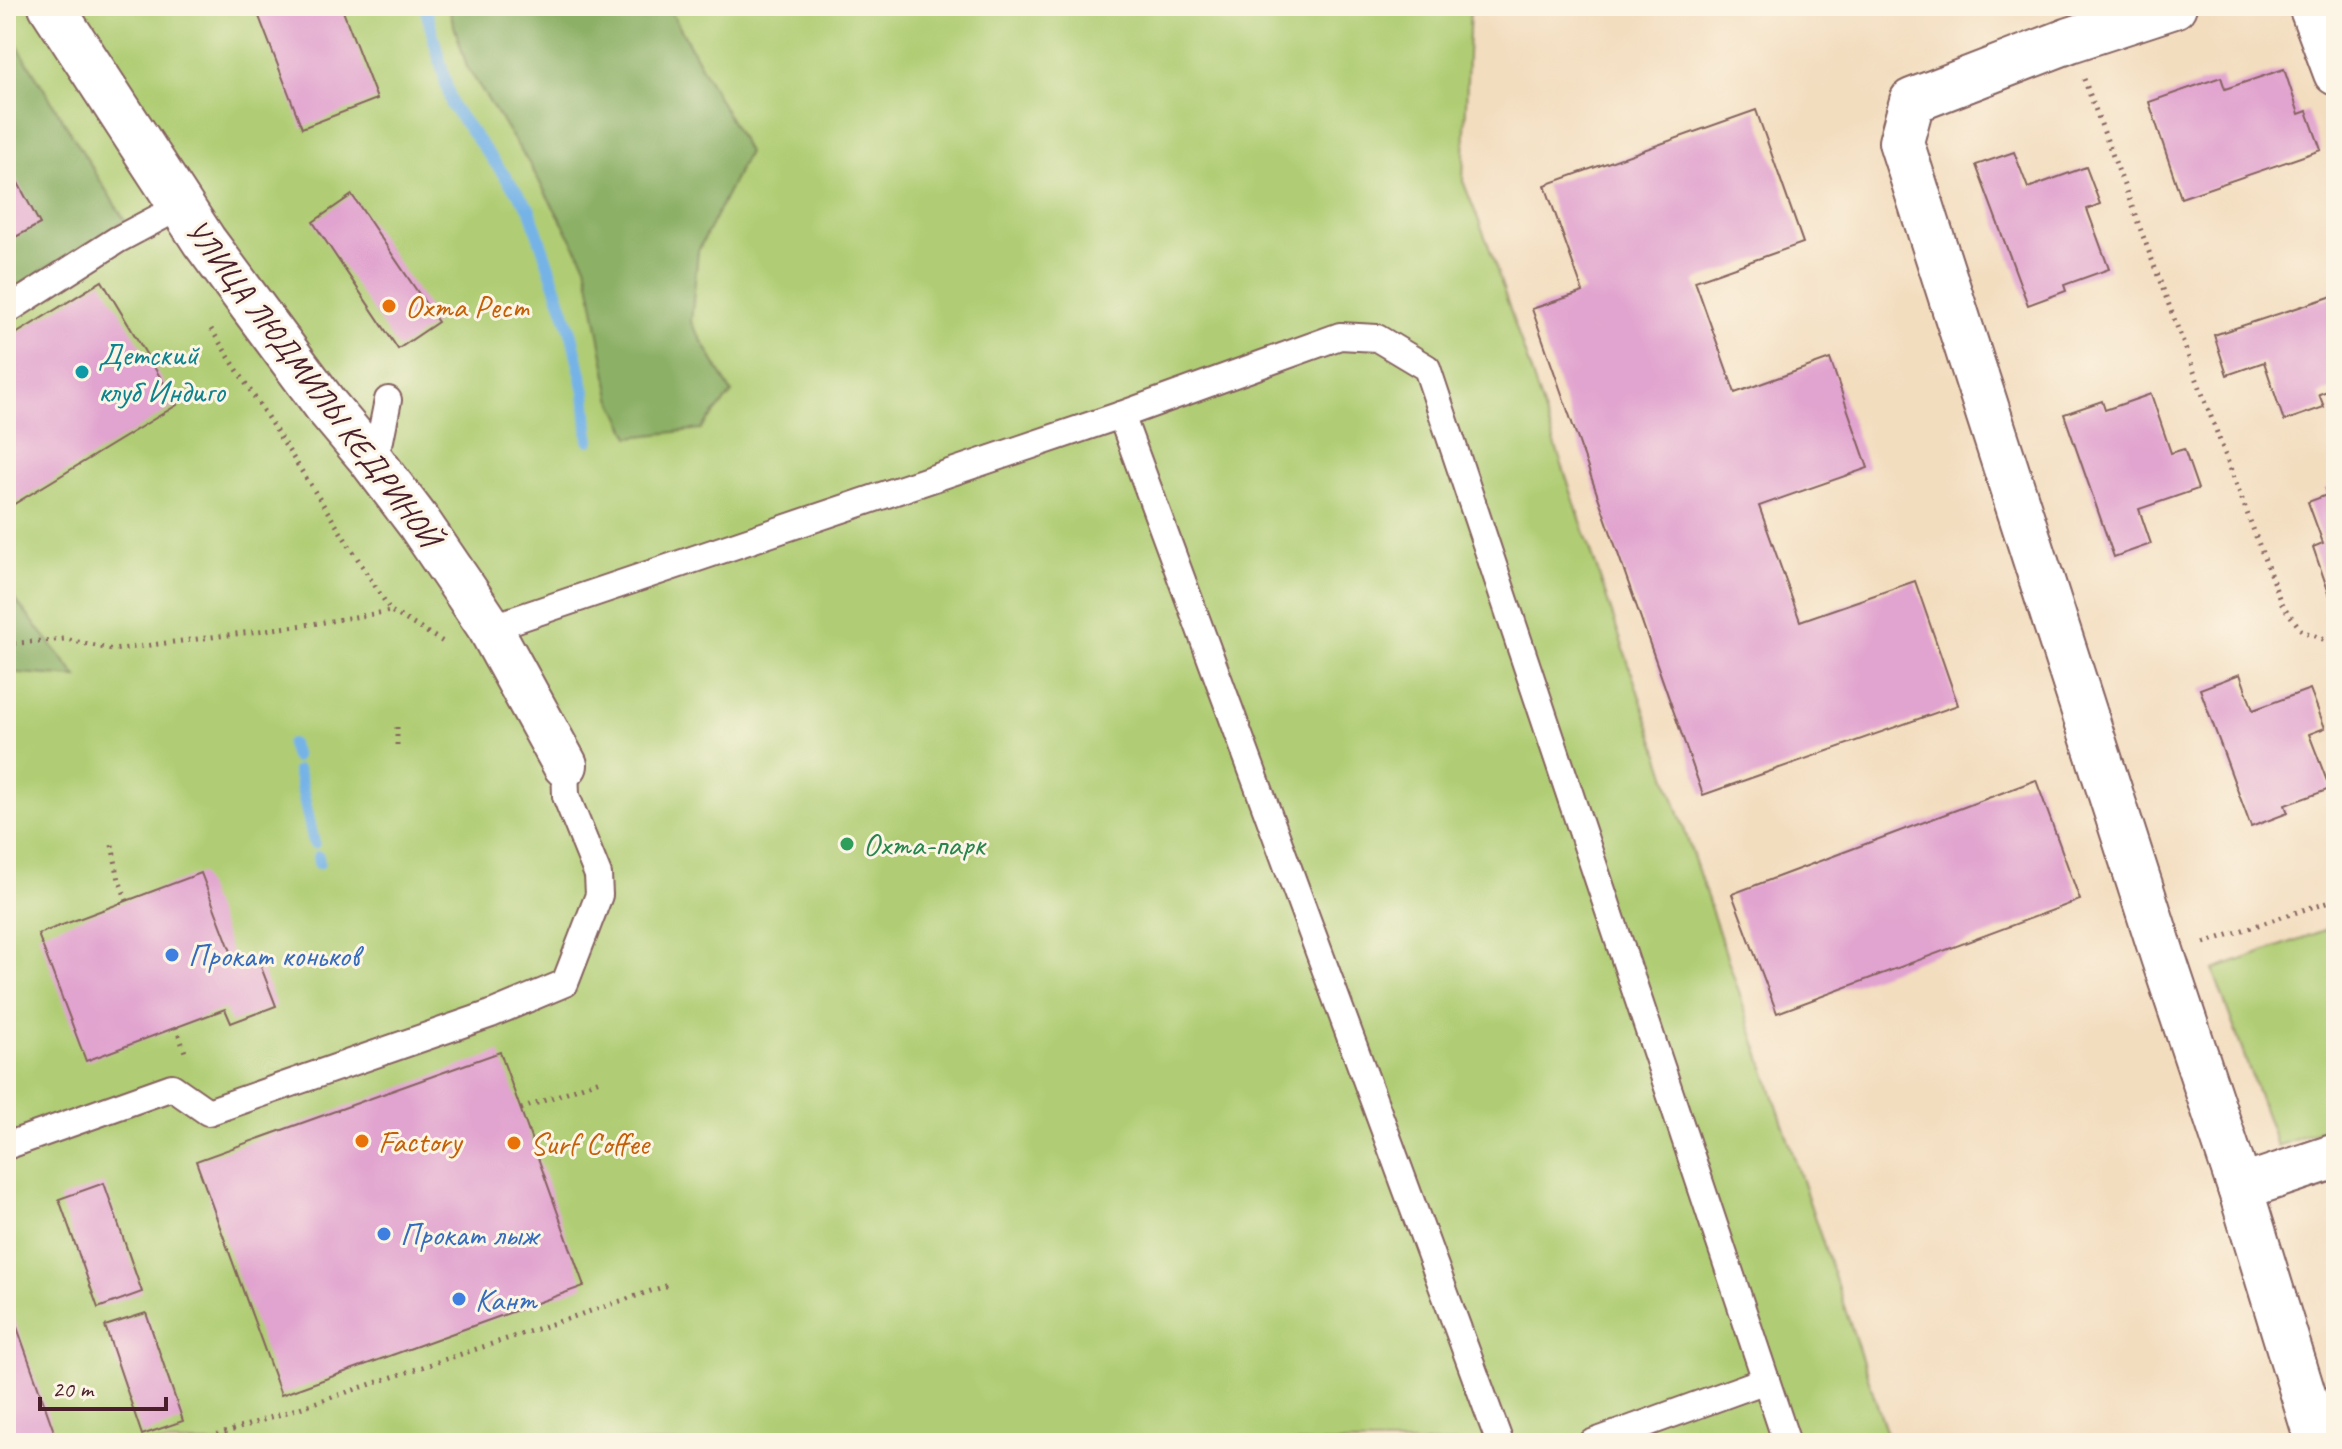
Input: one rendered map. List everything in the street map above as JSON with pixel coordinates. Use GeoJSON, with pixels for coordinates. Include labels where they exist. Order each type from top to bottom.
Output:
{"type":"FeatureCollection","features":[{"type":"Feature","properties":{"kind":"street","name":"УЛИЦА ЛЮДМИЛЫ КЕДРИНОЙ"},"geometry":{"type":"LineString","coordinates":[[51,6],[211,251],[327,407],[419,523],[490,628],[565,765]]}},
{"type":"Feature","properties":{"kind":"street"},"geometry":{"type":"LineString","coordinates":[[2174,6],[2070,40],[1912,101],[1901,142],[2240,1188],[2318,1443]]}},
{"type":"Feature","properties":{"kind":"street"},"geometry":{"type":"LineString","coordinates":[[2311,6],[2336,73]]}},
{"type":"Feature","properties":{"kind":"street"},"geometry":{"type":"LineString","coordinates":[[2240,1188],[2336,1156]]}},
{"type":"Feature","properties":{"kind":"lane"},"geometry":{"type":"LineString","coordinates":[[6,311],[117,240],[181,206]]}},
{"type":"Feature","properties":{"kind":"lane"},"geometry":{"type":"LineString","coordinates":[[490,628],[1121,415],[1340,336],[1377,338],[1427,368],[1787,1443]]}},
{"type":"Feature","properties":{"kind":"lane"},"geometry":{"type":"LineString","coordinates":[[369,457],[380,440],[388,400]]}},
{"type":"Feature","properties":{"kind":"lane"},"geometry":{"type":"LineString","coordinates":[[1121,415],[1500,1443]]}},
{"type":"Feature","properties":{"kind":"lane"},"geometry":{"type":"LineString","coordinates":[[6,1146],[172,1087],[208,1112],[491,1014],[565,983],[599,895],[598,875],[566,796],[565,765]]}},
{"type":"Feature","properties":{"kind":"lane"},"geometry":{"type":"LineString","coordinates":[[1592,1443],[1766,1380]]}},
{"type":"Feature","properties":{"kind":"path"},"geometry":{"type":"LineString","coordinates":[[2070,40],[2281,603],[2302,631],[2336,644]]}},
{"type":"Feature","properties":{"kind":"path"},"geometry":{"type":"LineString","coordinates":[[205,320],[391,611],[452,647]]}},
{"type":"Feature","properties":{"kind":"path"},"geometry":{"type":"LineString","coordinates":[[6,644],[65,639],[113,650],[391,611]]}},
{"type":"Feature","properties":{"kind":"path"},"geometry":{"type":"LineString","coordinates":[[397,723],[397,745]]}},
{"type":"Feature","properties":{"kind":"path"},"geometry":{"type":"LineString","coordinates":[[112,845],[127,901]]}},
{"type":"Feature","properties":{"kind":"path"},"geometry":{"type":"LineString","coordinates":[[2163,957],[2336,899]]}},
{"type":"Feature","properties":{"kind":"path"},"geometry":{"type":"LineString","coordinates":[[521,1109],[600,1080]]}},
{"type":"Feature","properties":{"kind":"path"},"geometry":{"type":"LineString","coordinates":[[194,1443],[672,1284]]}},
{"type":"Feature","properties":{"kind":"green space","name":"Охта-парк"},"geometry":{"type":"Polygon","coordinates":[[[6,6],[1470,6],[1463,181],[1488,244],[1890,1443],[6,1443],[6,6]]]}},
{"type":"Feature","properties":{"kind":"green space"},"geometry":{"type":"Polygon","coordinates":[[[448,6],[668,6],[748,152],[698,251],[691,322],[732,393],[701,429],[630,437],[611,398],[586,265],[530,165],[467,67],[448,6]]]}},
{"type":"Feature","properties":{"kind":"green space"},"geometry":{"type":"Polygon","coordinates":[[[6,27],[125,221],[6,292],[6,27]]]}},
{"type":"Feature","properties":{"kind":"green space"},"geometry":{"type":"Polygon","coordinates":[[[6,588],[77,677],[6,672],[6,588]]]}},
{"type":"Feature","properties":{"kind":"green space"},"geometry":{"type":"Polygon","coordinates":[[[2336,926],[2336,1125],[2277,1146],[2213,970],[2336,926]]]}},
{"type":"Feature","properties":{"kind":"building"},"geometry":{"type":"Polygon","coordinates":[[[255,6],[341,6],[377,99],[302,128],[255,6]]]}},
{"type":"Feature","properties":{"kind":"building"},"geometry":{"type":"Polygon","coordinates":[[[2284,69],[2299,114],[2307,111],[2321,150],[2181,198],[2149,102],[2221,77],[2225,89],[2284,69]]]}},
{"type":"Feature","properties":{"kind":"building"},"geometry":{"type":"Polygon","coordinates":[[[1756,110],[1803,243],[1695,281],[1735,393],[1830,359],[1868,468],[1759,506],[1800,621],[1915,581],[1958,705],[1703,795],[1532,309],[1583,292],[1545,185],[1756,110]]]}},
{"type":"Feature","properties":{"kind":"building"},"geometry":{"type":"Polygon","coordinates":[[[2014,152],[2028,188],[2086,167],[2100,204],[2087,209],[2109,269],[2064,285],[2066,291],[2028,305],[1976,165],[2014,152]]]}},
{"type":"Feature","properties":{"kind":"building"},"geometry":{"type":"Polygon","coordinates":[[[6,165],[40,224],[6,242],[6,165]]]}},
{"type":"Feature","properties":{"kind":"building"},"geometry":{"type":"Polygon","coordinates":[[[352,195],[438,322],[398,349],[313,222],[352,195]]]}},
{"type":"Feature","properties":{"kind":"building","name":"Детский клуб Индиго"},"geometry":{"type":"Polygon","coordinates":[[[102,281],[177,405],[6,509],[6,340],[102,281]]]}},
{"type":"Feature","properties":{"kind":"building"},"geometry":{"type":"Polygon","coordinates":[[[2336,295],[2336,388],[2319,394],[2324,407],[2284,421],[2264,362],[2227,375],[2214,335],[2336,295]]]}},
{"type":"Feature","properties":{"kind":"building"},"geometry":{"type":"Polygon","coordinates":[[[2151,394],[2171,453],[2184,449],[2198,489],[2139,509],[2151,544],[2114,557],[2064,414],[2102,401],[2105,410],[2151,394]]]}},
{"type":"Feature","properties":{"kind":"building"},"geometry":{"type":"Polygon","coordinates":[[[2336,485],[2336,593],[2330,596],[2313,547],[2323,543],[2308,502],[2327,495],[2325,489],[2336,485]]]}},
{"type":"Feature","properties":{"kind":"building"},"geometry":{"type":"Polygon","coordinates":[[[2240,674],[2253,710],[2310,689],[2325,728],[2309,734],[2330,789],[2285,805],[2288,813],[2251,827],[2200,689],[2240,674]]]}},
{"type":"Feature","properties":{"kind":"building"},"geometry":{"type":"Polygon","coordinates":[[[2036,780],[2080,900],[1777,1013],[1732,894],[2036,780]]]}},
{"type":"Feature","properties":{"kind":"building"},"geometry":{"type":"Polygon","coordinates":[[[201,873],[235,962],[256,954],[276,1006],[231,1023],[225,1009],[86,1061],[38,934],[201,873]]]}},
{"type":"Feature","properties":{"kind":"building"},"geometry":{"type":"Polygon","coordinates":[[[500,1052],[584,1286],[281,1395],[196,1161],[500,1052]]]}},
{"type":"Feature","properties":{"kind":"building"},"geometry":{"type":"Polygon","coordinates":[[[104,1183],[142,1292],[98,1308],[59,1199],[104,1183]]]}},
{"type":"Feature","properties":{"kind":"building"},"geometry":{"type":"Polygon","coordinates":[[[6,1296],[58,1443],[6,1443],[6,1296]]]}},
{"type":"Feature","properties":{"kind":"building"},"geometry":{"type":"Polygon","coordinates":[[[146,1313],[183,1421],[142,1435],[105,1326],[146,1313]]]}},
{"type":"Feature","properties":{"kind":"waterway"},"geometry":{"type":"LineString","coordinates":[[425,6],[452,106],[529,208],[572,335],[585,392],[589,440]]}},
{"type":"Feature","properties":{"kind":"waterway"},"geometry":{"type":"LineString","coordinates":[[291,744],[295,757]]}},
{"type":"Feature","properties":{"kind":"waterway"},"geometry":{"type":"LineString","coordinates":[[298,771],[314,843]]}},
{"type":"Feature","properties":{"kind":"waterway"},"geometry":{"type":"LineString","coordinates":[[318,857],[319,863]]}},
{"type":"Feature","properties":{"kind":"place","name":"Охта Рест"},"geometry":{"type":"Point","coordinates":[389,306]}},
{"type":"Feature","properties":{"kind":"place","name":"Детский клуб Индиго"},"geometry":{"type":"Point","coordinates":[82,372]}},
{"type":"Feature","properties":{"kind":"place","name":"Охта-парк"},"geometry":{"type":"Point","coordinates":[847,844]}},
{"type":"Feature","properties":{"kind":"place","name":"Прокат коньков"},"geometry":{"type":"Point","coordinates":[172,955]}},
{"type":"Feature","properties":{"kind":"place","name":"Factory"},"geometry":{"type":"Point","coordinates":[362,1141]}},
{"type":"Feature","properties":{"kind":"place","name":"Surf Coffee"},"geometry":{"type":"Point","coordinates":[514,1143]}},
{"type":"Feature","properties":{"kind":"place","name":"Прокат лыж"},"geometry":{"type":"Point","coordinates":[384,1234]}},
{"type":"Feature","properties":{"kind":"place","name":"Кант"},"geometry":{"type":"Point","coordinates":[459,1299]}}]}
